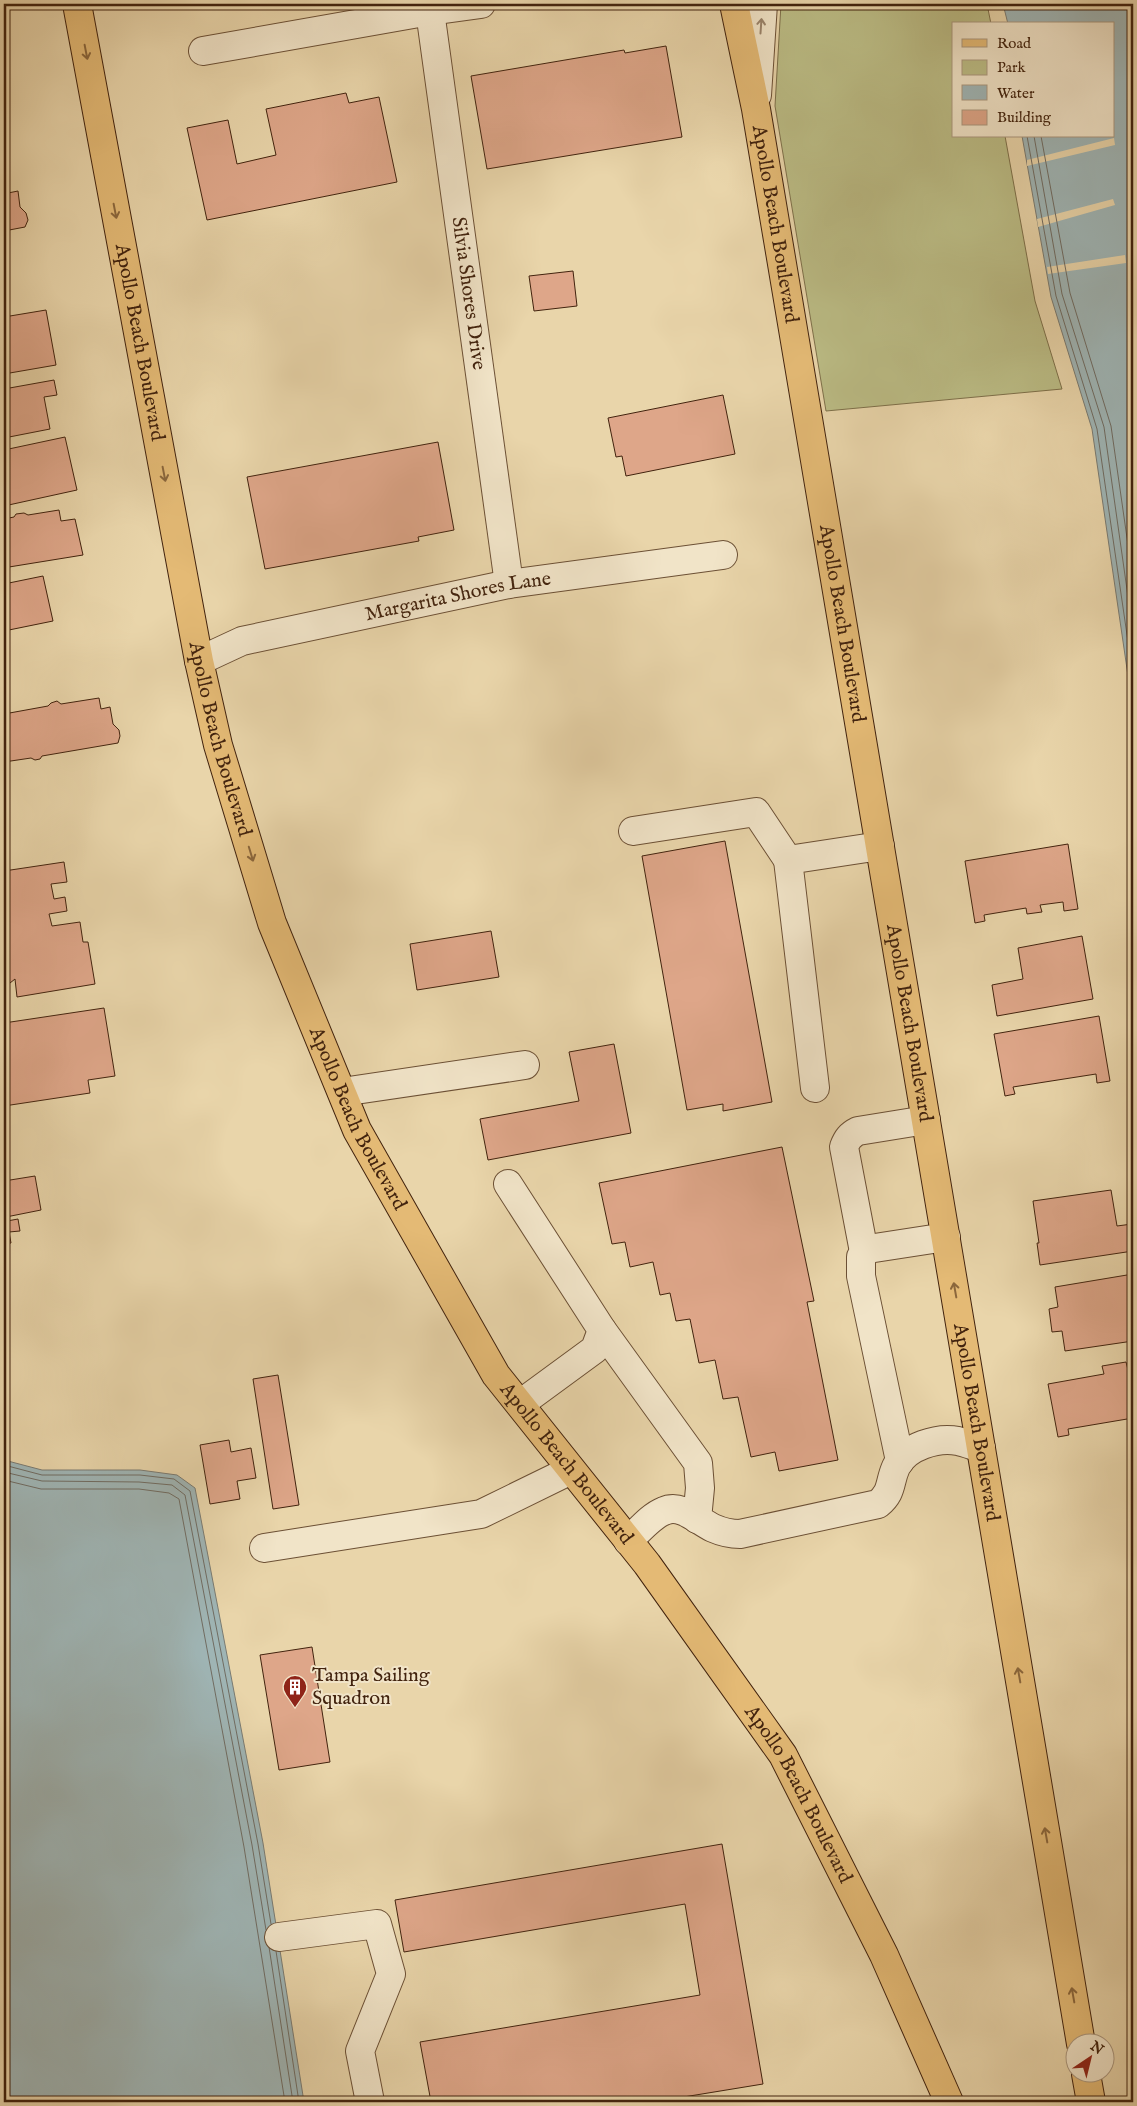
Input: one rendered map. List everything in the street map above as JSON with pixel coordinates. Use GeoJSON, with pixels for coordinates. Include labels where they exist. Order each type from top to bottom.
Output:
{"type":"FeatureCollection","features":[{"type":"Feature","properties":{"kind":"main road","name":"Apollo Beach Boulevard"},"geometry":{"type":"LineString","coordinates":[[77,4],[199,661],[218,745],[272,923],[357,1130],[496,1375],[628,1541],[783,1755],[884,1956],[949,2102]]}},
{"type":"Feature","properties":{"kind":"main road","name":"Apollo Beach Boulevard"},"geometry":{"type":"LineString","coordinates":[[734,4],[756,109],[1079,2034]]}},
{"type":"Feature","properties":{"kind":"main road"},"geometry":{"type":"LineString","coordinates":[[1088,2084],[1091,2102]]}},
{"type":"Feature","properties":{"kind":"street"},"geometry":{"type":"LineString","coordinates":[[204,51],[429,7],[481,4]]}},
{"type":"Feature","properties":{"kind":"street"},"geometry":{"type":"LineString","coordinates":[[756,109],[763,4]]}},
{"type":"Feature","properties":{"kind":"street","name":"Silvia Shores Drive"},"geometry":{"type":"LineString","coordinates":[[429,7],[509,584]]}},
{"type":"Feature","properties":{"kind":"street","name":"Margarita Shores Lane"},"geometry":{"type":"LineString","coordinates":[[199,661],[242,641],[509,584],[723,555]]}},
{"type":"Feature","properties":{"kind":"street"},"geometry":{"type":"LineString","coordinates":[[633,830],[756,812],[788,860],[814,1088]]}},
{"type":"Feature","properties":{"kind":"street"},"geometry":{"type":"LineString","coordinates":[[788,860],[880,846]]}},
{"type":"Feature","properties":{"kind":"street"},"geometry":{"type":"LineString","coordinates":[[342,1092],[524,1066]]}},
{"type":"Feature","properties":{"kind":"street"},"geometry":{"type":"LineString","coordinates":[[900,1461],[861,1276],[860,1264],[864,1252],[844,1147],[851,1135],[858,1131],[926,1120]]}},
{"type":"Feature","properties":{"kind":"street"},"geometry":{"type":"LineString","coordinates":[[508,1184],[602,1330],[698,1463],[700,1488],[697,1519]]}},
{"type":"Feature","properties":{"kind":"street"},"geometry":{"type":"LineString","coordinates":[[864,1252],[868,1249],[946,1237]]}},
{"type":"Feature","properties":{"kind":"street"},"geometry":{"type":"LineString","coordinates":[[520,1404],[595,1349],[602,1330]]}},
{"type":"Feature","properties":{"kind":"street"},"geometry":{"type":"LineString","coordinates":[[628,1541],[665,1510],[682,1510],[727,1533],[740,1534],[878,1504],[886,1498],[900,1461],[909,1452],[942,1440],[957,1441],[981,1448]]}},
{"type":"Feature","properties":{"kind":"street"},"geometry":{"type":"LineString","coordinates":[[264,1548],[482,1514],[571,1470]]}},
{"type":"Feature","properties":{"kind":"street"},"geometry":{"type":"LineString","coordinates":[[278,1938],[377,1924],[391,1974],[360,2050],[370,2102]]}},
{"type":"Feature","properties":{"kind":"green space"},"geometry":{"type":"Polygon","coordinates":[[[781,4],[987,4],[991,22],[952,22],[952,138],[1005,138],[1035,301],[1062,389],[826,411],[775,106],[781,4]]]}},
{"type":"Feature","properties":{"kind":"water"},"geometry":{"type":"Polygon","coordinates":[[[1003,4],[1133,4],[1133,710],[1092,429],[1051,297],[1022,138],[1114,138],[1114,22],[1008,22],[1003,4]]]}},
{"type":"Feature","properties":{"kind":"water"},"geometry":{"type":"Polygon","coordinates":[[[4,1460],[42,1470],[140,1470],[177,1475],[195,1488],[263,1843],[304,2102],[4,2102],[4,1460]]]}},
{"type":"Feature","properties":{"kind":"pier"},"geometry":{"type":"Polygon","coordinates":[[[1114,138],[1115,145],[1027,166],[1027,160],[1114,138]]]}},
{"type":"Feature","properties":{"kind":"pier"},"geometry":{"type":"Polygon","coordinates":[[[1113,199],[1115,205],[1038,227],[1037,219],[1113,199]]]}},
{"type":"Feature","properties":{"kind":"pier"},"geometry":{"type":"Polygon","coordinates":[[[1125,255],[1126,263],[1048,274],[1047,267],[1125,255]]]}},
{"type":"Feature","properties":{"kind":"building"},"geometry":{"type":"Polygon","coordinates":[[[666,46],[682,137],[487,169],[471,76],[624,50],[625,53],[666,46]]]}},
{"type":"Feature","properties":{"kind":"building"},"geometry":{"type":"Polygon","coordinates":[[[346,93],[349,103],[379,97],[397,182],[207,220],[187,128],[228,120],[237,164],[276,155],[266,109],[346,93]]]}},
{"type":"Feature","properties":{"kind":"building"},"geometry":{"type":"Polygon","coordinates":[[[4,182],[6,182],[8,193],[18,191],[20,207],[26,213],[28,220],[25,227],[4,231],[4,182]]]}},
{"type":"Feature","properties":{"kind":"building"},"geometry":{"type":"Polygon","coordinates":[[[573,271],[577,306],[534,311],[529,276],[573,271]]]}},
{"type":"Feature","properties":{"kind":"building"},"geometry":{"type":"Polygon","coordinates":[[[46,310],[56,365],[4,374],[4,317],[46,310]]]}},
{"type":"Feature","properties":{"kind":"building"},"geometry":{"type":"Polygon","coordinates":[[[54,380],[57,395],[44,397],[50,429],[4,438],[4,389],[54,380]]]}},
{"type":"Feature","properties":{"kind":"building"},"geometry":{"type":"Polygon","coordinates":[[[723,395],[735,454],[626,476],[622,456],[616,457],[608,418],[723,395]]]}},
{"type":"Feature","properties":{"kind":"building"},"geometry":{"type":"Polygon","coordinates":[[[65,437],[77,490],[4,506],[4,450],[65,437]]]}},
{"type":"Feature","properties":{"kind":"building"},"geometry":{"type":"Polygon","coordinates":[[[438,442],[454,530],[418,537],[419,541],[265,569],[247,477],[438,442]]]}},
{"type":"Feature","properties":{"kind":"building"},"geometry":{"type":"Polygon","coordinates":[[[59,510],[61,521],[75,519],[83,555],[9,567],[4,571],[4,519],[14,517],[16,514],[24,513],[28,515],[59,510]]]}},
{"type":"Feature","properties":{"kind":"building"},"geometry":{"type":"Polygon","coordinates":[[[43,576],[53,621],[4,631],[4,584],[43,576]]]}},
{"type":"Feature","properties":{"kind":"building"},"geometry":{"type":"Polygon","coordinates":[[[99,698],[101,709],[110,707],[113,724],[119,730],[118,743],[42,756],[40,759],[35,760],[31,758],[4,762],[4,714],[48,706],[57,701],[61,704],[99,698]]]}},
{"type":"Feature","properties":{"kind":"building"},"geometry":{"type":"Polygon","coordinates":[[[725,841],[772,1102],[723,1111],[723,1104],[687,1110],[642,856],[725,841]]]}},
{"type":"Feature","properties":{"kind":"building"},"geometry":{"type":"Polygon","coordinates":[[[1068,844],[1078,909],[1064,911],[1063,902],[1040,905],[1042,912],[1027,914],[1026,908],[984,915],[985,921],[975,923],[965,861],[1068,844]]]}},
{"type":"Feature","properties":{"kind":"building"},"geometry":{"type":"Polygon","coordinates":[[[64,862],[67,882],[51,884],[54,899],[65,897],[67,911],[49,914],[52,926],[80,922],[83,942],[88,942],[95,984],[17,997],[15,979],[10,983],[4,984],[4,871],[64,862]]]}},
{"type":"Feature","properties":{"kind":"building"},"geometry":{"type":"Polygon","coordinates":[[[491,931],[499,977],[417,990],[410,944],[491,931]]]}},
{"type":"Feature","properties":{"kind":"building"},"geometry":{"type":"Polygon","coordinates":[[[1082,936],[1093,999],[997,1016],[992,985],[1023,979],[1018,948],[1082,936]]]}},
{"type":"Feature","properties":{"kind":"building"},"geometry":{"type":"Polygon","coordinates":[[[104,1008],[115,1076],[88,1080],[90,1093],[4,1106],[4,1023],[104,1008]]]}},
{"type":"Feature","properties":{"kind":"building"},"geometry":{"type":"Polygon","coordinates":[[[1099,1016],[1110,1081],[1097,1083],[1096,1074],[1013,1087],[1015,1094],[1005,1096],[994,1034],[1099,1016]]]}},
{"type":"Feature","properties":{"kind":"building"},"geometry":{"type":"Polygon","coordinates":[[[614,1044],[631,1133],[488,1160],[480,1119],[579,1101],[569,1052],[614,1044]]]}},
{"type":"Feature","properties":{"kind":"building"},"geometry":{"type":"Polygon","coordinates":[[[782,1147],[814,1301],[807,1302],[838,1460],[779,1471],[775,1452],[751,1457],[738,1397],[723,1399],[715,1360],[699,1363],[690,1319],[676,1321],[670,1293],[660,1295],[653,1262],[630,1267],[625,1242],[612,1244],[599,1183],[782,1147]]]}},
{"type":"Feature","properties":{"kind":"building"},"geometry":{"type":"Polygon","coordinates":[[[35,1176],[41,1210],[6,1217],[7,1221],[18,1219],[20,1231],[9,1232],[11,1243],[4,1244],[4,1181],[35,1176]]]}},
{"type":"Feature","properties":{"kind":"building"},"geometry":{"type":"Polygon","coordinates":[[[1111,1190],[1117,1226],[1132,1224],[1133,1251],[1040,1265],[1033,1201],[1111,1190]]]}},
{"type":"Feature","properties":{"kind":"building"},"geometry":{"type":"Polygon","coordinates":[[[1133,1274],[1133,1341],[1065,1351],[1062,1331],[1052,1332],[1049,1309],[1058,1307],[1055,1287],[1133,1274]]]}},
{"type":"Feature","properties":{"kind":"building"},"geometry":{"type":"Polygon","coordinates":[[[1126,1362],[1128,1370],[1133,1369],[1133,1418],[1068,1429],[1069,1435],[1058,1437],[1048,1384],[1104,1374],[1102,1366],[1126,1362]]]}},
{"type":"Feature","properties":{"kind":"building"},"geometry":{"type":"Polygon","coordinates":[[[278,1375],[299,1505],[273,1509],[253,1379],[278,1375]]]}},
{"type":"Feature","properties":{"kind":"building"},"geometry":{"type":"Polygon","coordinates":[[[229,1440],[231,1452],[251,1448],[256,1478],[237,1481],[240,1499],[210,1504],[200,1445],[229,1440]]]}},
{"type":"Feature","properties":{"kind":"building","name":"Tampa Sailing Squadron"},"geometry":{"type":"Polygon","coordinates":[[[312,1647],[330,1762],[279,1770],[260,1655],[312,1647]]]}},
{"type":"Feature","properties":{"kind":"building"},"geometry":{"type":"Polygon","coordinates":[[[722,1844],[763,2084],[653,2102],[431,2102],[420,2042],[700,1995],[685,1904],[404,1952],[395,1900],[722,1844]]]}},
{"type":"Feature","properties":{"kind":"place","name":"Tampa Sailing Squadron"},"geometry":{"type":"Point","coordinates":[295,1708]}}]}
